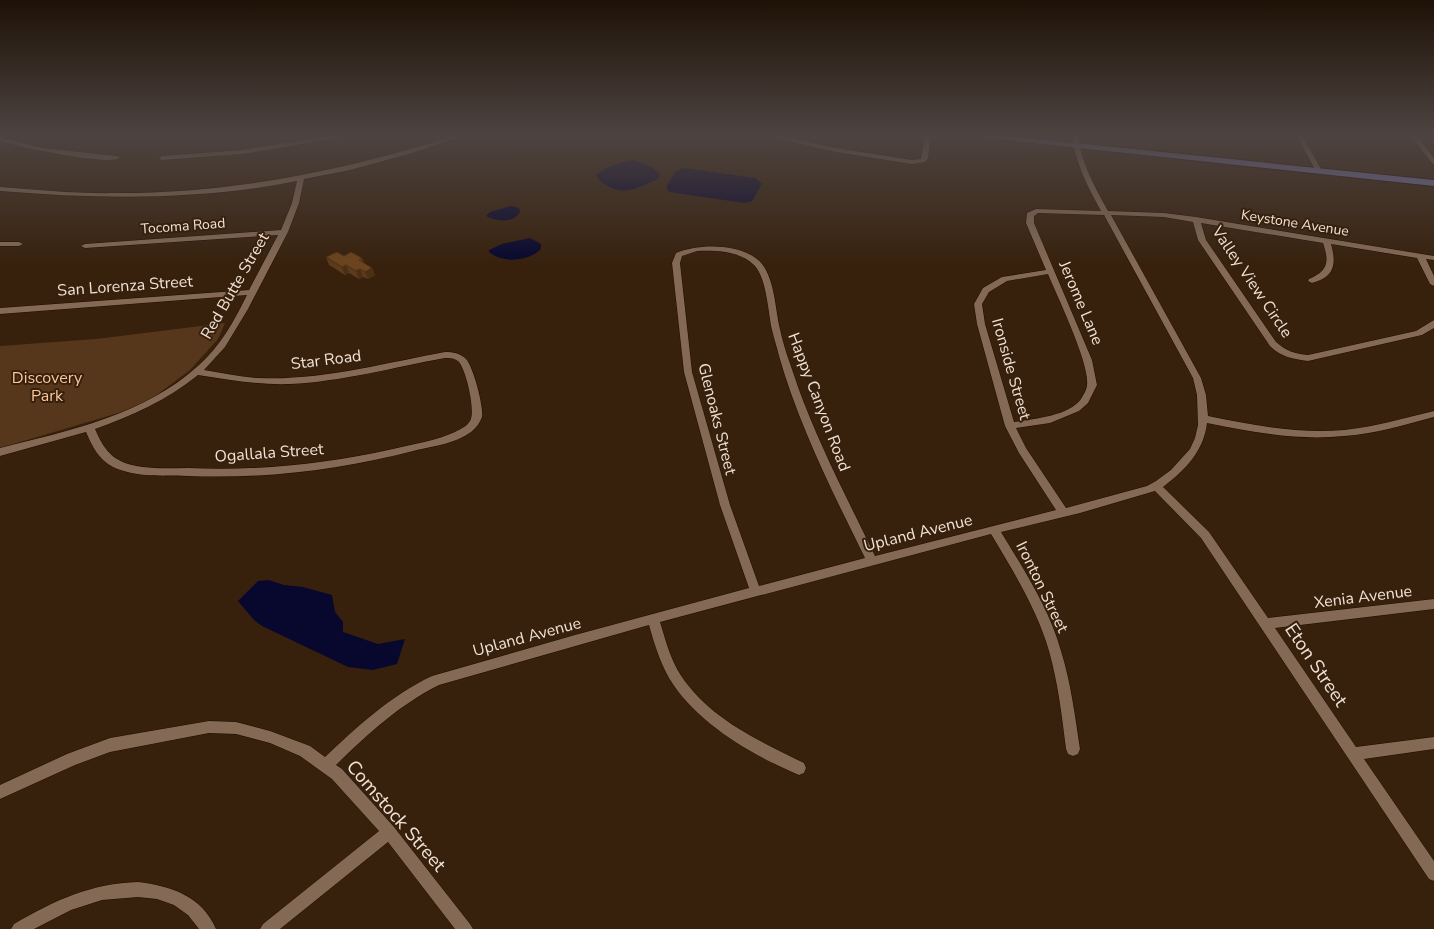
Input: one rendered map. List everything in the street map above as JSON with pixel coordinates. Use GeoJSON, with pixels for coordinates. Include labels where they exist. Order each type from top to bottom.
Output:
{"type":"FeatureCollection","features":[{"type":"Feature","properties":{"kind":"main road"},"geometry":{"type":"LineString","coordinates":[[1384,178],[1434,184]]}},
{"type":"Feature","properties":{"kind":"street"},"geometry":{"type":"LineString","coordinates":[[0,190],[65,196],[138,197],[232,188],[298,178]]}},
{"type":"Feature","properties":{"kind":"street","name":"Red Butte Street"},"geometry":{"type":"LineString","coordinates":[[0,452],[89,427],[130,412],[155,400],[196,372],[221,346],[252,292],[284,232],[298,198],[300,178]]}},
{"type":"Feature","properties":{"kind":"street","name":"Upland Avenue"},"geometry":{"type":"LineString","coordinates":[[327,765],[386,710],[421,686],[436,680],[534,651],[872,561],[1111,501],[1156,486],[1179,468],[1192,453],[1201,436],[1204,419],[1203,402],[1196,378],[1087,178]]}},
{"type":"Feature","properties":{"kind":"street","name":"Jerome Lane"},"geometry":{"type":"LineString","coordinates":[[1010,426],[1062,416],[1076,409],[1085,401],[1091,390],[1092,375],[1088,360],[1030,223],[1030,215],[1042,210],[1106,212]]}},
{"type":"Feature","properties":{"kind":"street","name":"Keystone Avenue"},"geometry":{"type":"LineString","coordinates":[[1106,212],[1147,213],[1196,219],[1434,258]]}},
{"type":"Feature","properties":{"kind":"street","name":"Valley View Circle"},"geometry":{"type":"LineString","coordinates":[[1196,219],[1202,240],[1273,344],[1284,353],[1308,358],[1419,333],[1434,323]]}},
{"type":"Feature","properties":{"kind":"street","name":"Tocoma Road"},"geometry":{"type":"LineString","coordinates":[[84,246],[284,232]]}},
{"type":"Feature","properties":{"kind":"street"},"geometry":{"type":"LineString","coordinates":[[1312,281],[1322,277],[1331,264],[1332,258],[1326,241]]}},
{"type":"Feature","properties":{"kind":"street"},"geometry":{"type":"LineString","coordinates":[[0,244],[19,244]]}},
{"type":"Feature","properties":{"kind":"street","name":"Happy Canyon Road"},"geometry":{"type":"LineString","coordinates":[[684,251],[705,248],[732,251],[751,259],[762,270],[785,362],[810,430],[872,561]]}},
{"type":"Feature","properties":{"kind":"street","name":"Glenoaks Street"},"geometry":{"type":"LineString","coordinates":[[684,251],[677,258],[676,263],[688,372],[710,455],[756,592]]}},
{"type":"Feature","properties":{"kind":"street"},"geometry":{"type":"LineString","coordinates":[[1420,255],[1434,284]]}},
{"type":"Feature","properties":{"kind":"street","name":"Ironside Street"},"geometry":{"type":"LineString","coordinates":[[1051,271],[1005,279],[986,290],[978,304],[981,324],[1010,426],[1022,450],[1063,512]]}},
{"type":"Feature","properties":{"kind":"street","name":"San Lorenza Street"},"geometry":{"type":"LineString","coordinates":[[0,311],[252,292]]}},
{"type":"Feature","properties":{"kind":"street","name":"Star Road"},"geometry":{"type":"LineString","coordinates":[[196,372],[248,380],[290,381],[321,378],[445,355],[458,357],[464,361],[478,409],[477,418],[468,429]]}},
{"type":"Feature","properties":{"kind":"street"},"geometry":{"type":"LineString","coordinates":[[1204,419],[1260,430],[1315,434],[1344,433],[1379,428],[1434,414]]}},
{"type":"Feature","properties":{"kind":"street","name":"Ogallala Street"},"geometry":{"type":"LineString","coordinates":[[89,427],[102,454],[123,467],[166,472],[244,473],[350,462],[437,441],[468,429]]}},
{"type":"Feature","properties":{"kind":"street","name":"Eton Street"},"geometry":{"type":"LineString","coordinates":[[1156,486],[1204,535],[1434,874]]}},
{"type":"Feature","properties":{"kind":"street","name":"Ironton Street"},"geometry":{"type":"LineString","coordinates":[[994,530],[1040,611],[1054,649],[1065,691],[1073,749]]}},
{"type":"Feature","properties":{"kind":"street","name":"Xenia Avenue"},"geometry":{"type":"LineString","coordinates":[[1265,624],[1434,604]]}},
{"type":"Feature","properties":{"kind":"street"},"geometry":{"type":"LineString","coordinates":[[653,620],[667,661],[677,681],[699,707],[726,729],[799,768]]}},
{"type":"Feature","properties":{"kind":"street","name":"Comstock Street"},"geometry":{"type":"LineString","coordinates":[[0,792],[72,759],[110,746],[188,729],[209,727],[236,728],[270,737],[305,751],[337,774],[388,832],[465,929]]}},
{"type":"Feature","properties":{"kind":"street"},"geometry":{"type":"LineString","coordinates":[[1354,754],[1434,743]]}},
{"type":"Feature","properties":{"kind":"street"},"geometry":{"type":"LineString","coordinates":[[268,929],[388,832]]}},
{"type":"Feature","properties":{"kind":"street"},"geometry":{"type":"LineString","coordinates":[[19,929],[71,902],[107,891],[141,889],[169,894],[181,900],[194,910],[208,929]]}},
{"type":"Feature","properties":{"kind":"green space","name":"Discovery Park"},"geometry":{"type":"Polygon","coordinates":[[[225,323],[218,339],[190,370],[142,406],[0,448],[0,346],[96,339],[225,323]]]}},
{"type":"Feature","properties":{"kind":"shaded area"},"geometry":{"type":"Polygon","coordinates":[[[598,178],[658,178],[639,187],[621,191],[601,182],[598,178]]]}},
{"type":"Feature","properties":{"kind":"shaded area"},"geometry":{"type":"Polygon","coordinates":[[[671,178],[755,178],[762,184],[752,201],[745,203],[669,192],[666,187],[671,178]]]}},
{"type":"Feature","properties":{"kind":"shaded area"},"geometry":{"type":"Polygon","coordinates":[[[511,206],[519,208],[520,212],[509,220],[500,220],[486,216],[490,212],[511,206]]]}},
{"type":"Feature","properties":{"kind":"shaded area"},"geometry":{"type":"Polygon","coordinates":[[[530,238],[541,244],[541,249],[530,256],[516,260],[501,258],[489,252],[489,250],[502,244],[530,238]]]}},
{"type":"Feature","properties":{"kind":"shaded area"},"geometry":{"type":"Polygon","coordinates":[[[269,580],[332,595],[335,612],[343,622],[343,632],[378,644],[405,639],[397,664],[373,670],[348,667],[262,626],[254,620],[238,601],[258,581],[269,580]]]}},
{"type":"Feature","properties":{"kind":"building"},"geometry":{"type":"Polygon","coordinates":[[[337,252],[344,256],[351,252],[362,258],[359,260],[372,268],[365,272],[360,269],[356,271],[346,265],[342,267],[326,257],[337,252]]]}}]}
